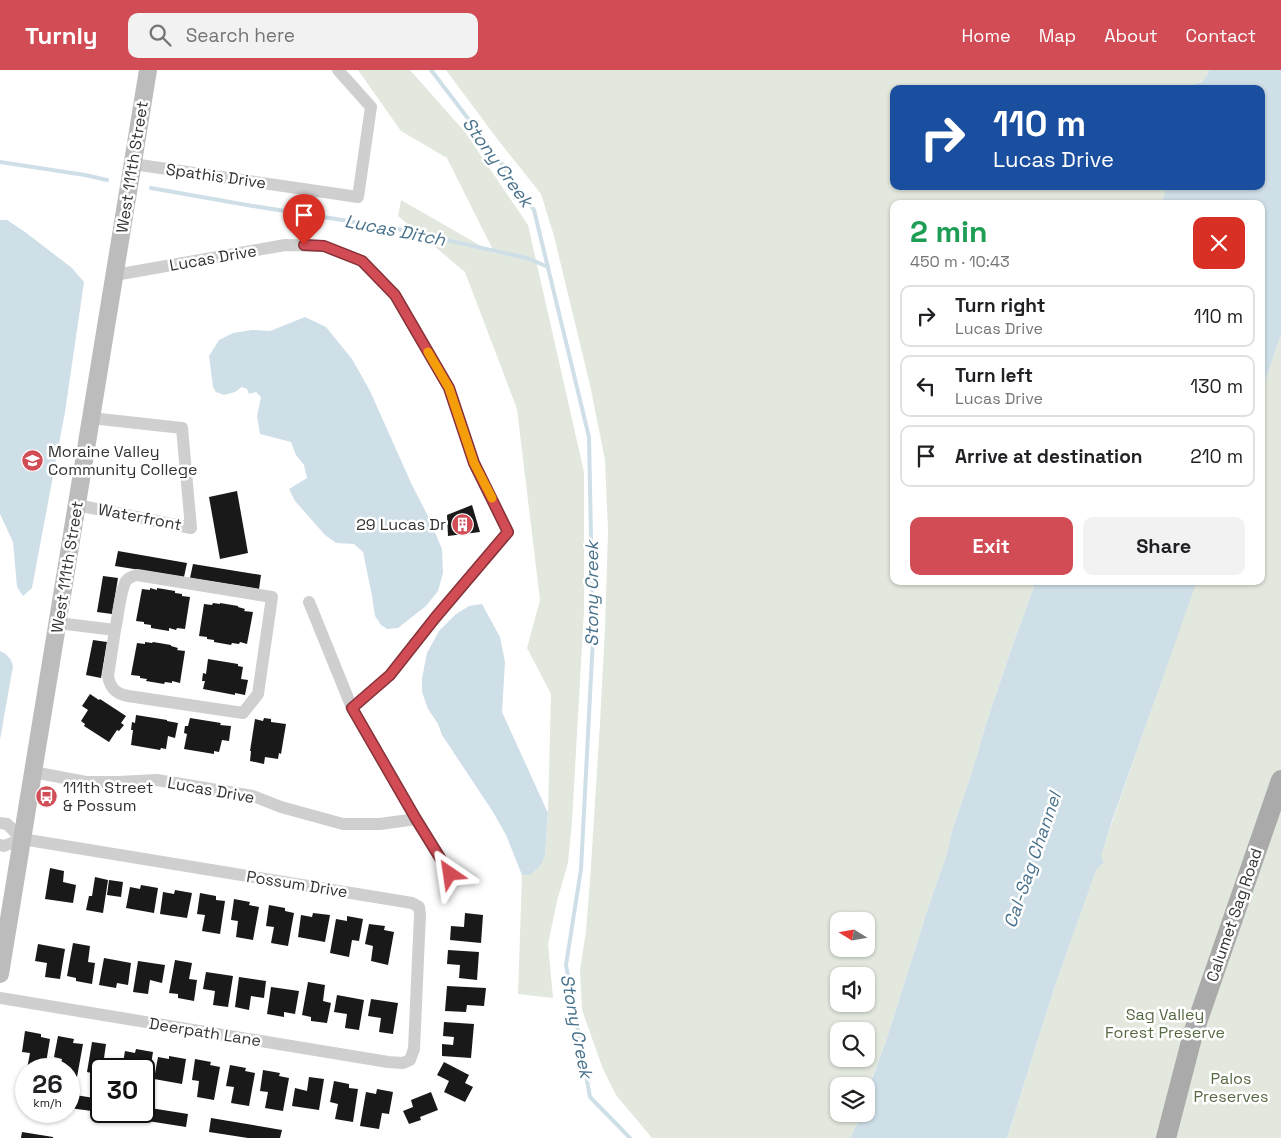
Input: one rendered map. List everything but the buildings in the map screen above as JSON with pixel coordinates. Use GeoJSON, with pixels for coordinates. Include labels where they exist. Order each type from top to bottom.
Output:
{"type":"FeatureCollection","features":[{"type":"Feature","properties":{"kind":"main road","name":"West 111th Street"},"geometry":{"type":"LineString","coordinates":[[0,974],[148,70]]}},
{"type":"Feature","properties":{"kind":"main road","name":"Calumet Sag Road"},"geometry":{"type":"LineString","coordinates":[[1166,1138],[1193,1034],[1281,780]]}},
{"type":"Feature","properties":{"kind":"street","name":"Spathis Drive"},"geometry":{"type":"LineString","coordinates":[[133,164],[358,197],[371,107],[338,70]]}},
{"type":"Feature","properties":{"kind":"street","name":"Lucas Drive"},"geometry":{"type":"LineString","coordinates":[[115,275],[285,245],[324,246],[362,261],[395,295],[449,388],[474,463],[508,532],[435,618],[390,675],[352,708]]}},
{"type":"Feature","properties":{"kind":"street","name":"Waterfront"},"geometry":{"type":"LineString","coordinates":[[77,505],[191,528],[182,428],[91,418]]}},
{"type":"Feature","properties":{"kind":"street"},"geometry":{"type":"LineString","coordinates":[[137,575],[272,597],[258,694],[243,713],[128,696],[117,692],[109,682],[108,676],[116,630],[126,581],[130,577],[137,575]]}},
{"type":"Feature","properties":{"kind":"street"},"geometry":{"type":"LineString","coordinates":[[309,602],[352,708],[450,874]]}},
{"type":"Feature","properties":{"kind":"street"},"geometry":{"type":"LineString","coordinates":[[58,623],[116,630]]}},
{"type":"Feature","properties":{"kind":"street","name":"Lucas Drive"},"geometry":{"type":"LineString","coordinates":[[33,772],[86,782],[156,780],[253,796],[281,808],[342,824],[380,824],[416,819]]}},
{"type":"Feature","properties":{"kind":"street"},"geometry":{"type":"LineString","coordinates":[[0,823],[7,824],[22,838],[4,846],[0,845]]}},
{"type":"Feature","properties":{"kind":"street","name":"Possum Drive"},"geometry":{"type":"LineString","coordinates":[[22,838],[412,903],[419,906],[421,924],[415,1040],[410,1060]]}},
{"type":"Feature","properties":{"kind":"street","name":"Deerpath Lane"},"geometry":{"type":"LineString","coordinates":[[0,998],[388,1062],[403,1063],[410,1060]]}},
{"type":"Feature","properties":{"kind":"green space"},"geometry":{"type":"Polygon","coordinates":[[[358,70],[410,70],[465,132],[528,225],[584,472],[584,611],[572,821],[568,863],[557,901],[548,944],[553,998],[518,994],[522,875],[530,874],[541,865],[545,856],[551,694],[527,648],[540,600],[517,409],[465,272],[398,216],[401,200],[495,254],[447,158],[401,131],[358,70]]]}},
{"type":"Feature","properties":{"kind":"green space"},"geometry":{"type":"Polygon","coordinates":[[[446,70],[1209,70],[1206,79],[1192,85],[890,85],[890,190],[1166,190],[1162,200],[890,200],[890,585],[1035,585],[986,724],[952,830],[948,850],[887,1038],[872,1077],[830,1077],[830,1122],[858,1122],[850,1138],[652,1138],[616,1095],[603,1069],[582,1010],[580,970],[586,931],[590,881],[605,628],[608,531],[605,460],[590,385],[554,236],[541,194],[446,70]]]}},
{"type":"Feature","properties":{"kind":"green space","name":"Sag Valley Forest Preserve"},"geometry":{"type":"Polygon","coordinates":[[[1281,335],[1281,1138],[1007,1138],[1054,989],[1195,585],[1265,585],[1265,381],[1281,335]]]}},
{"type":"Feature","properties":{"kind":"water"},"geometry":{"type":"Polygon","coordinates":[[[1209,70],[1281,70],[1281,335],[1265,381],[1265,200],[1162,200],[1166,190],[1265,190],[1265,85],[1192,85],[1203,81],[1209,70]]]}},
{"type":"Feature","properties":{"kind":"water"},"geometry":{"type":"Polygon","coordinates":[[[0,220],[7,220],[25,232],[72,268],[84,282],[65,412],[32,588],[23,596],[17,587],[13,542],[0,514],[0,220]]]}},
{"type":"Feature","properties":{"kind":"water"},"geometry":{"type":"Polygon","coordinates":[[[305,317],[326,327],[352,359],[370,391],[442,549],[443,573],[438,591],[426,606],[398,628],[387,629],[381,625],[375,616],[363,552],[354,544],[336,543],[325,535],[295,501],[289,489],[307,478],[304,465],[296,455],[291,442],[260,434],[257,416],[261,397],[256,392],[249,394],[247,389],[242,387],[235,392],[224,395],[216,392],[213,387],[209,356],[219,340],[233,333],[252,330],[270,331],[305,317]]]}},
{"type":"Feature","properties":{"kind":"water","name":"Cal-Sag Channel"},"geometry":{"type":"Polygon","coordinates":[[[1035,585],[1196,585],[1112,821],[1101,856],[1104,862],[1096,870],[1054,989],[1007,1138],[850,1138],[858,1122],[875,1122],[875,1077],[873,1077],[948,850],[952,830],[986,724],[1035,585]]]}},
{"type":"Feature","properties":{"kind":"water"},"geometry":{"type":"Polygon","coordinates":[[[482,604],[500,637],[505,662],[502,712],[548,813],[545,856],[541,865],[530,875],[522,875],[506,835],[442,735],[438,724],[428,709],[422,692],[422,678],[427,653],[439,631],[456,614],[469,606],[482,604]]]}},
{"type":"Feature","properties":{"kind":"water"},"geometry":{"type":"Polygon","coordinates":[[[0,651],[5,653],[13,666],[0,740],[0,651]]]}},
{"type":"Feature","properties":{"kind":"waterway","name":"Stony Creek"},"geometry":{"type":"LineString","coordinates":[[431,70],[486,142],[534,210],[589,437],[593,638],[581,869],[566,965],[590,1097],[630,1138]]}},
{"type":"Feature","properties":{"kind":"waterway","name":"Lucas Ditch"},"geometry":{"type":"LineString","coordinates":[[0,162],[107,180]]}},
{"type":"Feature","properties":{"kind":"waterway","name":"Lucas Ditch"},"geometry":{"type":"LineString","coordinates":[[151,188],[393,228],[527,258],[548,267]]}},
{"type":"Feature","properties":{"kind":"slow traffic"},"geometry":{"type":"LineString","coordinates":[[428,352],[449,388],[474,463],[492,498]]}},
{"type":"Feature","properties":{"kind":"place","name":"Moraine Valley Community College"},"geometry":{"type":"Point","coordinates":[32,460]}},
{"type":"Feature","properties":{"kind":"place","name":"29 Lucas Dr"},"geometry":{"type":"Point","coordinates":[462,524]}},
{"type":"Feature","properties":{"kind":"place","name":"111th Street & Possum"},"geometry":{"type":"Point","coordinates":[47,796]}},
{"type":"Feature","properties":{"kind":"route"},"geometry":{"type":"LineString","coordinates":[[304,245],[324,246],[362,261],[395,295],[449,388],[474,463],[508,532],[435,618],[390,675],[352,708],[450,874]]}},
{"type":"Feature","properties":{"kind":"park label","name":"Palos Preserves"},"geometry":{"type":"Point","coordinates":[1231,1087]}}]}
